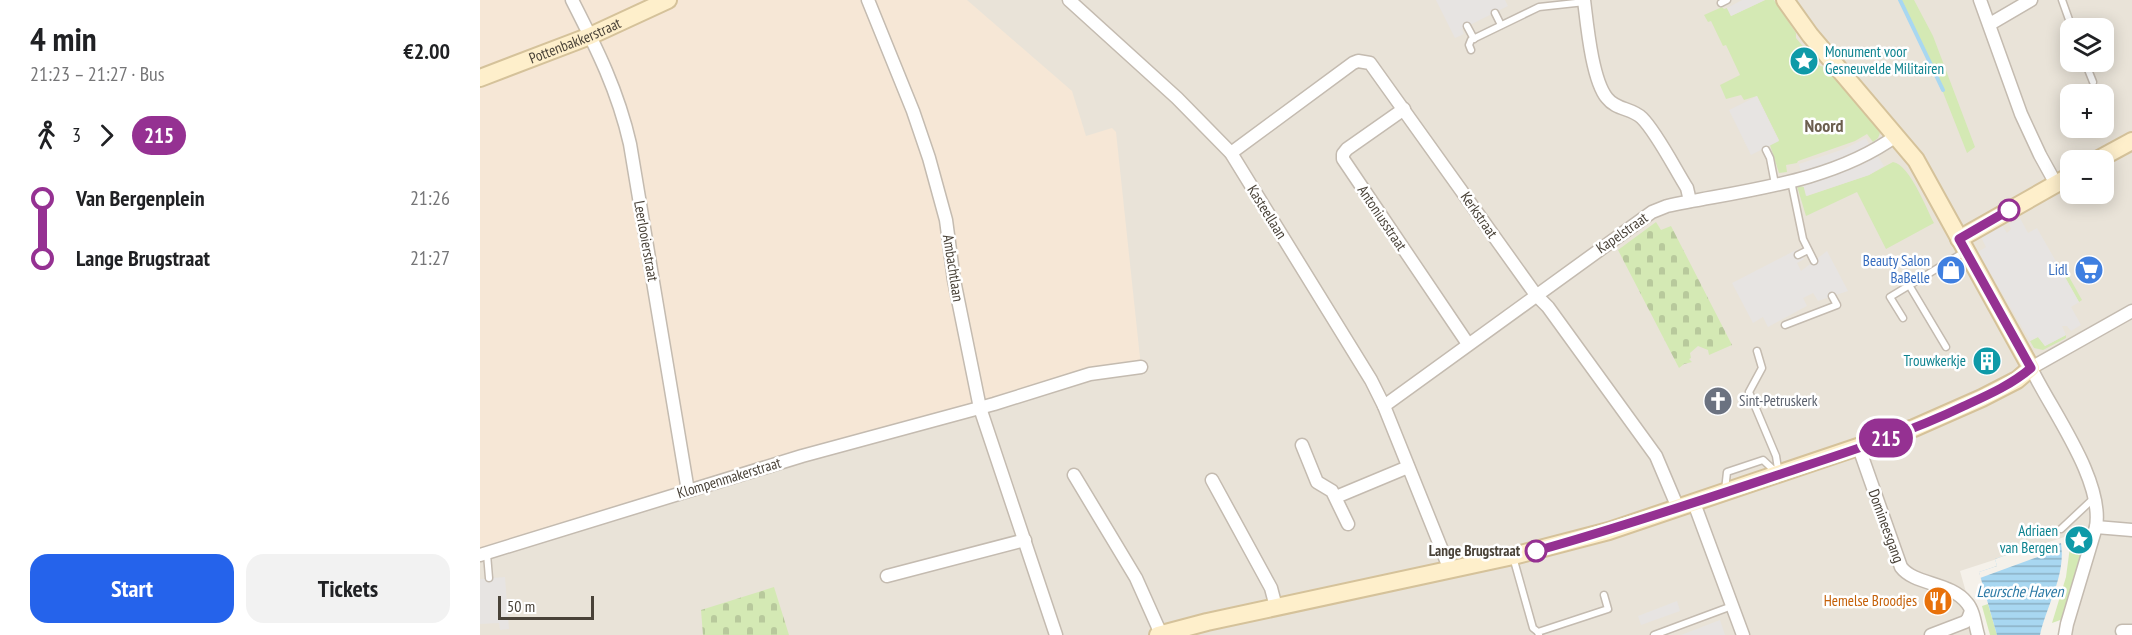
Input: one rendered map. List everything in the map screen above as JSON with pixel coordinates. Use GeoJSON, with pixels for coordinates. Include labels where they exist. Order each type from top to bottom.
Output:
{"type":"FeatureCollection","features":[{"type":"Feature","properties":{"kind":"street","name":"Leerlooierstraat"},"geometry":{"type":"LineString","coordinates":[[572,0],[611,78],[623,114],[630,144],[688,491]]}},
{"type":"Feature","properties":{"kind":"street","name":"Pottenbakkerstraat"},"geometry":{"type":"LineString","coordinates":[[480,78],[590,36],[668,0]]}},
{"type":"Feature","properties":{"kind":"street","name":"Ambachtlaan"},"geometry":{"type":"LineString","coordinates":[[868,0],[914,111],[928,158],[946,220],[954,280],[980,408],[1056,635]]}},
{"type":"Feature","properties":{"kind":"street","name":"Kasteellaan"},"geometry":{"type":"LineString","coordinates":[[1069,0],[1177,98],[1231,153],[1371,380],[1384,406],[1450,570]]}},
{"type":"Feature","properties":{"kind":"street"},"geometry":{"type":"LineString","coordinates":[[1785,0],[1810,35],[1919,165],[2080,459],[2094,497],[2096,527],[2065,635]]}},
{"type":"Feature","properties":{"kind":"street"},"geometry":{"type":"LineString","coordinates":[[1980,0],[2021,114],[2040,154],[2060,177]]}},
{"type":"Feature","properties":{"kind":"street"},"geometry":{"type":"LineString","coordinates":[[1990,24],[2031,0]]}},
{"type":"Feature","properties":{"kind":"street"},"geometry":{"type":"LineString","coordinates":[[1585,1],[1592,53],[1603,92],[1612,104],[1633,112],[1644,120],[1687,188],[1690,201]]}},
{"type":"Feature","properties":{"kind":"street","name":"Kerkstraat"},"geometry":{"type":"LineString","coordinates":[[1231,153],[1353,63],[1358,61],[1374,66],[1536,295],[1548,307],[1656,456],[1686,506],[1743,635]]}},
{"type":"Feature","properties":{"kind":"street","name":"Antoniusstraat"},"geometry":{"type":"LineString","coordinates":[[1404,109],[1347,149],[1343,159],[1468,344]]}},
{"type":"Feature","properties":{"kind":"street","name":"Kapelstraat"},"geometry":{"type":"LineString","coordinates":[[1384,406],[1647,215],[1662,207],[1790,181],[1860,159],[1896,136]]}},
{"type":"Feature","properties":{"kind":"street"},"geometry":{"type":"LineString","coordinates":[[2114,151],[2132,141]]}},
{"type":"Feature","properties":{"kind":"street"},"geometry":{"type":"LineString","coordinates":[[1963,245],[2060,182]]}},
{"type":"Feature","properties":{"kind":"street"},"geometry":{"type":"LineString","coordinates":[[1074,475],[1136,578],[1160,635],[1276,607],[1513,556],[1609,531],[1779,475],[1946,415],[2017,380],[2031,368],[2132,311]]}},
{"type":"Feature","properties":{"kind":"street","name":"Klompenmakerstraat"},"geometry":{"type":"LineString","coordinates":[[483,554],[802,456],[980,408],[1090,375],[1141,367]]}},
{"type":"Feature","properties":{"kind":"street"},"geometry":{"type":"LineString","coordinates":[[1302,445],[1317,482],[1332,491],[1348,524]]}},
{"type":"Feature","properties":{"kind":"street","name":"Domineesgang"},"geometry":{"type":"LineString","coordinates":[[1859,448],[1901,567],[1911,576],[1941,585],[1964,600],[1971,611]]}},
{"type":"Feature","properties":{"kind":"street"},"geometry":{"type":"LineString","coordinates":[[1336,497],[1408,467]]}},
{"type":"Feature","properties":{"kind":"street"},"geometry":{"type":"LineString","coordinates":[[1212,480],[1271,588],[1276,607]]}},
{"type":"Feature","properties":{"kind":"street"},"geometry":{"type":"LineString","coordinates":[[2096,527],[2132,530]]}},
{"type":"Feature","properties":{"kind":"street"},"geometry":{"type":"LineString","coordinates":[[887,576],[1025,540]]}},
{"type":"Feature","properties":{"kind":"street"},"geometry":{"type":"LineString","coordinates":[[1931,635],[1965,622],[1971,611]]}},
{"type":"Feature","properties":{"kind":"street"},"geometry":{"type":"LineString","coordinates":[[1971,611],[1978,635]]}},
{"type":"Feature","properties":{"kind":"lane"},"geometry":{"type":"LineString","coordinates":[[2062,0],[2068,18]]}},
{"type":"Feature","properties":{"kind":"lane"},"geometry":{"type":"LineString","coordinates":[[1472,50],[1469,42],[1539,7],[1585,1]]}},
{"type":"Feature","properties":{"kind":"lane"},"geometry":{"type":"LineString","coordinates":[[1494,13],[1501,26]]}},
{"type":"Feature","properties":{"kind":"lane"},"geometry":{"type":"LineString","coordinates":[[1467,26],[1474,39]]}},
{"type":"Feature","properties":{"kind":"lane"},"geometry":{"type":"LineString","coordinates":[[2089,72],[2093,82]]}},
{"type":"Feature","properties":{"kind":"lane"},"geometry":{"type":"LineString","coordinates":[[1766,150],[1770,158],[1775,184]]}},
{"type":"Feature","properties":{"kind":"lane"},"geometry":{"type":"LineString","coordinates":[[1790,181],[1800,230],[1814,261]]}},
{"type":"Feature","properties":{"kind":"lane"},"geometry":{"type":"LineString","coordinates":[[1903,318],[1890,297],[1963,245]]}},
{"type":"Feature","properties":{"kind":"lane"},"geometry":{"type":"LineString","coordinates":[[1798,255],[1809,250]]}},
{"type":"Feature","properties":{"kind":"lane"},"geometry":{"type":"LineString","coordinates":[[1909,285],[1946,347]]}},
{"type":"Feature","properties":{"kind":"lane"},"geometry":{"type":"LineString","coordinates":[[1785,325],[1837,305],[1832,296]]}},
{"type":"Feature","properties":{"kind":"lane"},"geometry":{"type":"LineString","coordinates":[[1757,351],[1762,368],[1749,392],[1776,456],[1779,475]]}},
{"type":"Feature","properties":{"kind":"lane"},"geometry":{"type":"LineString","coordinates":[[2061,529],[2094,497]]}},
{"type":"Feature","properties":{"kind":"lane"},"geometry":{"type":"LineString","coordinates":[[483,554],[489,578]]}},
{"type":"Feature","properties":{"kind":"lane"},"geometry":{"type":"LineString","coordinates":[[1513,556],[1533,628],[1538,634],[1608,609],[1604,595]]}},
{"type":"Feature","properties":{"kind":"lane"},"geometry":{"type":"LineString","coordinates":[[1654,635],[1732,606]]}},
{"type":"Feature","properties":{"kind":"shaded area"},"geometry":{"type":"Polygon","coordinates":[[[480,0],[2132,0],[2132,635],[2065,635],[2095,527],[1960,571],[1978,635],[480,635],[480,0]]]}},
{"type":"Feature","properties":{"kind":"shaded area"},"geometry":{"type":"Polygon","coordinates":[[[480,0],[967,0],[1072,91],[1086,136],[1112,128],[1116,132],[1141,367],[1106,371],[480,555],[480,0]]]}},
{"type":"Feature","properties":{"kind":"shaded area"},"geometry":{"type":"Polygon","coordinates":[[[1436,0],[1505,0],[1508,6],[1462,29],[1464,34],[1455,38],[1436,0]]]}},
{"type":"Feature","properties":{"kind":"shaded area"},"geometry":{"type":"Polygon","coordinates":[[[1742,0],[1765,0],[1731,16],[1727,8],[1742,0]]]}},
{"type":"Feature","properties":{"kind":"shaded area"},"geometry":{"type":"Polygon","coordinates":[[[1757,96],[1779,141],[1751,155],[1729,110],[1757,96]]]}},
{"type":"Feature","properties":{"kind":"shaded area"},"geometry":{"type":"Polygon","coordinates":[[[1866,138],[1870,146],[1848,158],[1801,173],[1799,164],[1844,149],[1866,138]]]}},
{"type":"Feature","properties":{"kind":"shaded area"},"geometry":{"type":"Polygon","coordinates":[[[1878,156],[1884,166],[1869,175],[1806,196],[1803,184],[1859,166],[1878,156]]]}},
{"type":"Feature","properties":{"kind":"shaded area"},"geometry":{"type":"Polygon","coordinates":[[[2020,218],[2028,233],[2037,228],[2079,302],[2071,307],[2081,325],[2071,331],[2067,326],[2062,326],[2066,335],[2045,346],[2038,337],[2030,341],[1978,252],[1986,247],[1981,237],[2002,225],[2007,233],[2011,229],[2009,224],[2020,218]]]}},
{"type":"Feature","properties":{"kind":"shaded area"},"geometry":{"type":"Polygon","coordinates":[[[1798,249],[1804,259],[1797,263],[1801,271],[1827,251],[1848,291],[1818,301],[1813,293],[1803,298],[1807,306],[1768,327],[1763,317],[1753,323],[1732,283],[1798,249]]]}},
{"type":"Feature","properties":{"kind":"shaded area"},"geometry":{"type":"Polygon","coordinates":[[[505,577],[509,629],[500,630],[499,623],[480,624],[480,579],[505,577]]]}},
{"type":"Feature","properties":{"kind":"shaded area"},"geometry":{"type":"Polygon","coordinates":[[[1677,601],[1680,611],[1641,625],[1638,616],[1677,601]]]}},
{"type":"Feature","properties":{"kind":"shaded area"},"geometry":{"type":"Polygon","coordinates":[[[1720,620],[1725,635],[1681,635],[1720,620]]]}},
{"type":"Feature","properties":{"kind":"green space"},"geometry":{"type":"Polygon","coordinates":[[[1765,0],[1774,0],[1796,33],[1796,38],[1806,50],[1793,61],[1803,72],[1816,62],[1825,67],[1878,129],[1880,133],[1873,142],[1867,134],[1855,141],[1786,165],[1787,172],[1779,173],[1770,145],[1779,140],[1757,96],[1744,100],[1741,95],[1726,99],[1720,85],[1740,75],[1726,45],[1723,46],[1711,21],[1708,22],[1704,15],[1722,7],[1727,8],[1731,16],[1765,0]]]}},
{"type":"Feature","properties":{"kind":"green space"},"geometry":{"type":"Polygon","coordinates":[[[1899,0],[1914,0],[1933,36],[1975,147],[1967,153],[1937,77],[1899,0]]]}},
{"type":"Feature","properties":{"kind":"green space"},"geometry":{"type":"Polygon","coordinates":[[[1893,162],[1899,165],[1911,179],[1934,223],[1886,249],[1857,192],[1806,216],[1797,186],[1804,187],[1807,196],[1869,175],[1893,162]]]}},
{"type":"Feature","properties":{"kind":"green space"},"geometry":{"type":"Polygon","coordinates":[[[1656,222],[1661,230],[1671,226],[1732,345],[1709,355],[1708,350],[1698,346],[1690,353],[1691,358],[1689,359],[1692,362],[1679,368],[1618,250],[1656,222]]]}},
{"type":"Feature","properties":{"kind":"green space"},"geometry":{"type":"Polygon","coordinates":[[[2063,266],[2082,300],[2079,302],[2060,268],[2063,266]]]}},
{"type":"Feature","properties":{"kind":"green space"},"geometry":{"type":"Polygon","coordinates":[[[2066,335],[2066,338],[2043,350],[2034,348],[2030,341],[2038,337],[2045,346],[2066,335]]]}},
{"type":"Feature","properties":{"kind":"green space"},"geometry":{"type":"Polygon","coordinates":[[[2070,547],[2083,551],[2063,619],[2052,623],[2066,577],[2070,547]]]}},
{"type":"Feature","properties":{"kind":"green space"},"geometry":{"type":"Polygon","coordinates":[[[774,587],[789,635],[703,635],[701,610],[774,587]]]}},
{"type":"Feature","properties":{"kind":"green space"},"geometry":{"type":"Polygon","coordinates":[[[1988,604],[1997,635],[1990,635],[1982,606],[1988,604]]]}},
{"type":"Feature","properties":{"kind":"water","name":"Leursche Haven"},"geometry":{"type":"Polygon","coordinates":[[[2061,543],[2061,567],[2040,635],[1997,635],[1979,572],[1997,566],[1995,559],[2027,548],[2030,554],[2061,543]]]}},
{"type":"Feature","properties":{"kind":"pier"},"geometry":{"type":"Polygon","coordinates":[[[2027,548],[2030,554],[2042,550],[2043,555],[1980,578],[1979,572],[1997,566],[1995,559],[2027,548]]]}},
{"type":"Feature","properties":{"kind":"waterway"},"geometry":{"type":"LineString","coordinates":[[1900,0],[1943,90]]}},
{"type":"Feature","properties":{"kind":"bus line","name":"215"},"geometry":{"type":"LineString","coordinates":[[1536,551],[1609,531],[1896,435],[1946,415],[2017,380],[2031,368],[1959,239],[2009,210]]}},
{"type":"Feature","properties":{"kind":"place","name":"Monument voor Gesneuvelde Militairen"},"geometry":{"type":"Point","coordinates":[1804,61]}},
{"type":"Feature","properties":{"kind":"place","name":"Beauty Salon BaBelle"},"geometry":{"type":"Point","coordinates":[1951,270]}},
{"type":"Feature","properties":{"kind":"place","name":"Lidl"},"geometry":{"type":"Point","coordinates":[2089,270]}},
{"type":"Feature","properties":{"kind":"place","name":"Trouwkerkje"},"geometry":{"type":"Point","coordinates":[1987,361]}},
{"type":"Feature","properties":{"kind":"place","name":"Sint-Petruskerk"},"geometry":{"type":"Point","coordinates":[1718,401]}},
{"type":"Feature","properties":{"kind":"place","name":"Adriaen van Bergen"},"geometry":{"type":"Point","coordinates":[2079,540]}},
{"type":"Feature","properties":{"kind":"place","name":"Lange Brugstraat"},"geometry":{"type":"Point","coordinates":[1536,551]}},
{"type":"Feature","properties":{"kind":"place","name":"Hemelse Broodjes"},"geometry":{"type":"Point","coordinates":[1938,601]}},
{"type":"Feature","properties":{"kind":"district","name":"Noord"},"geometry":{"type":"Point","coordinates":[1824,126]}}]}
